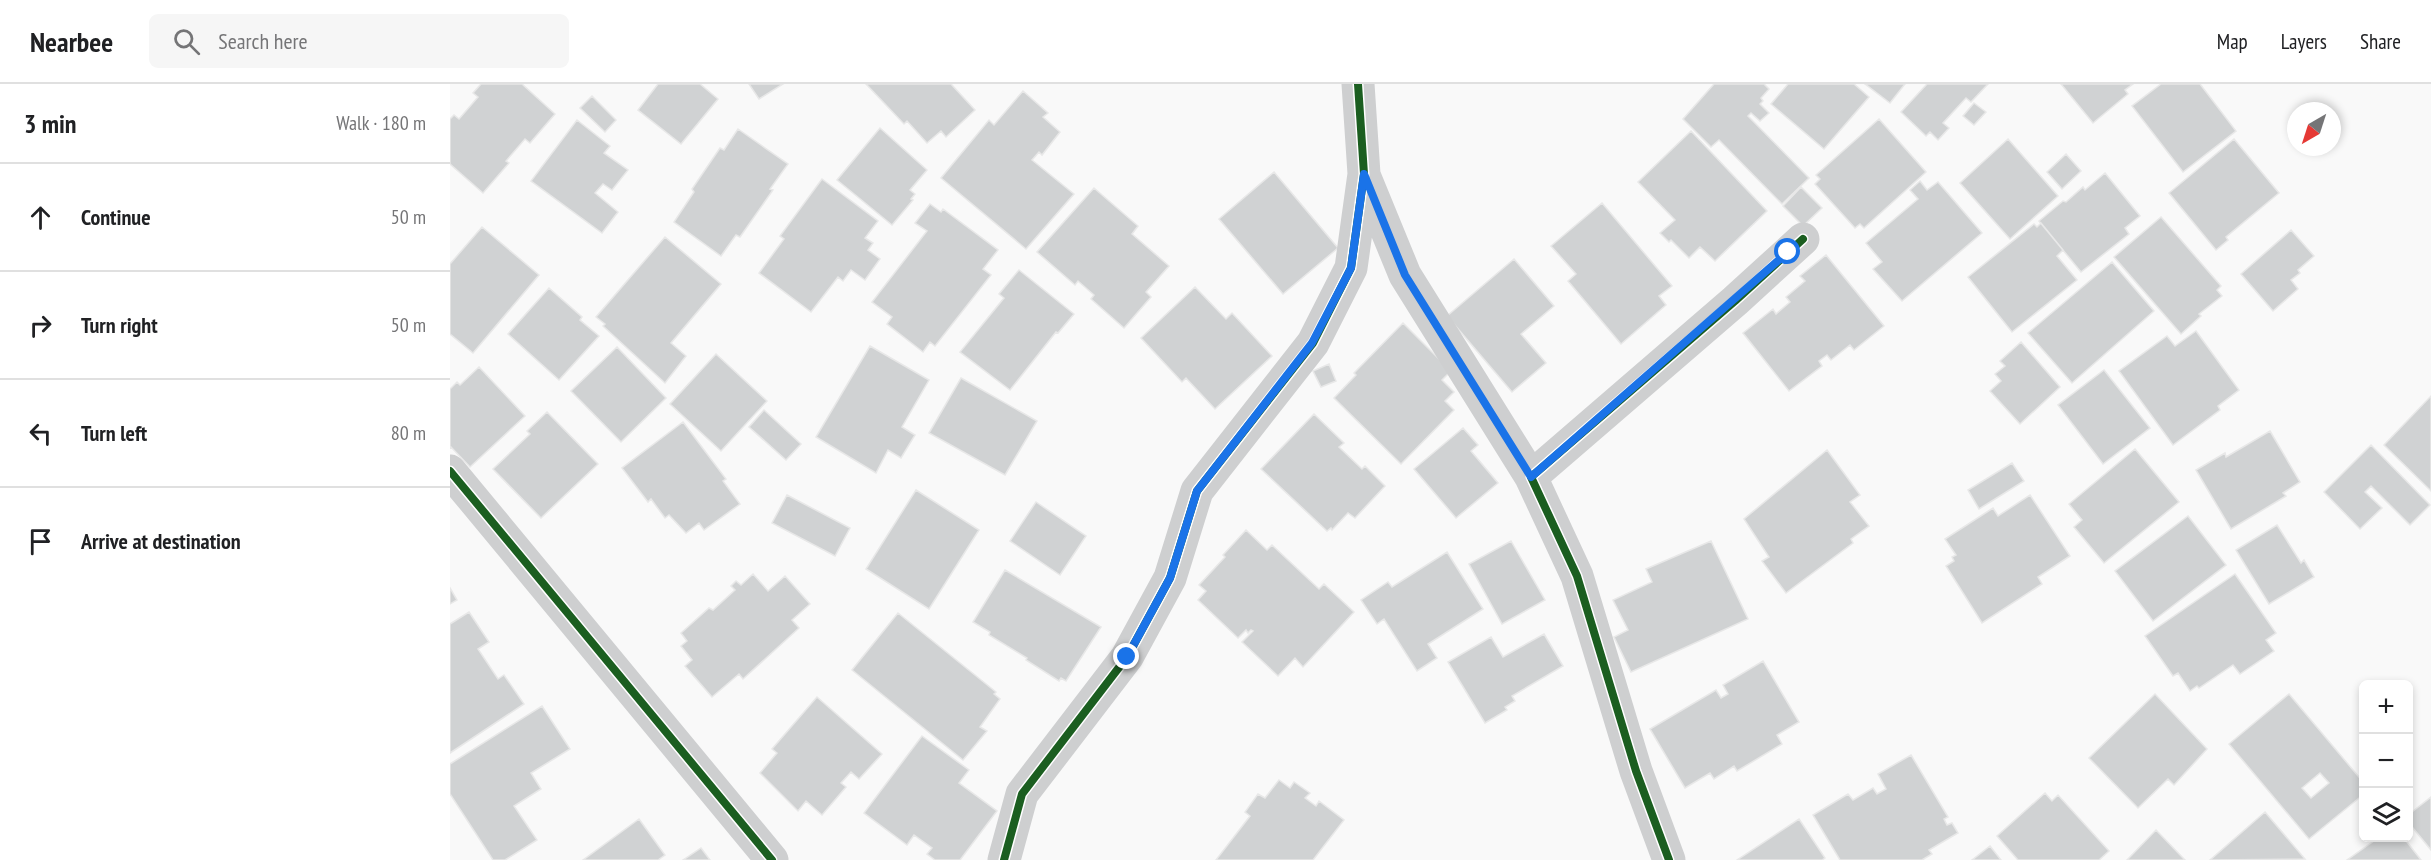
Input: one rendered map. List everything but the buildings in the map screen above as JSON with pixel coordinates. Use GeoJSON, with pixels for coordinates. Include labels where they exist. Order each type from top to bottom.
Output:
{"type":"FeatureCollection","features":[{"type":"Feature","properties":{"kind":"street"},"geometry":{"type":"LineString","coordinates":[[1004,860],[1022,794],[1127,657],[1170,578],[1197,491],[1312,343],[1351,268],[1364,174],[1358,84]]}},
{"type":"Feature","properties":{"kind":"street"},"geometry":{"type":"LineString","coordinates":[[1364,174],[1405,275],[1531,477],[1577,576],[1636,771],[1669,860]]}},
{"type":"Feature","properties":{"kind":"street"},"geometry":{"type":"LineString","coordinates":[[1531,477],[1735,301],[1803,239]]}},
{"type":"Feature","properties":{"kind":"street"},"geometry":{"type":"LineString","coordinates":[[450,471],[772,860]]}},
{"type":"Feature","properties":{"kind":"cycle path"},"geometry":{"type":"LineString","coordinates":[[1004,860],[1022,794],[1127,657],[1170,578],[1197,491],[1313,343],[1351,268],[1364,174],[1358,84]]}},
{"type":"Feature","properties":{"kind":"cycle path"},"geometry":{"type":"LineString","coordinates":[[1669,860],[1636,771],[1577,576],[1531,477],[1735,301],[1803,239]]}},
{"type":"Feature","properties":{"kind":"cycle path"},"geometry":{"type":"LineString","coordinates":[[450,471],[772,860]]}},
{"type":"Feature","properties":{"kind":"route"},"geometry":{"type":"LineString","coordinates":[[1127,657],[1170,578],[1197,491],[1312,343],[1351,268],[1364,174],[1405,275],[1531,477],[1735,301],[1788,252]]}}]}
